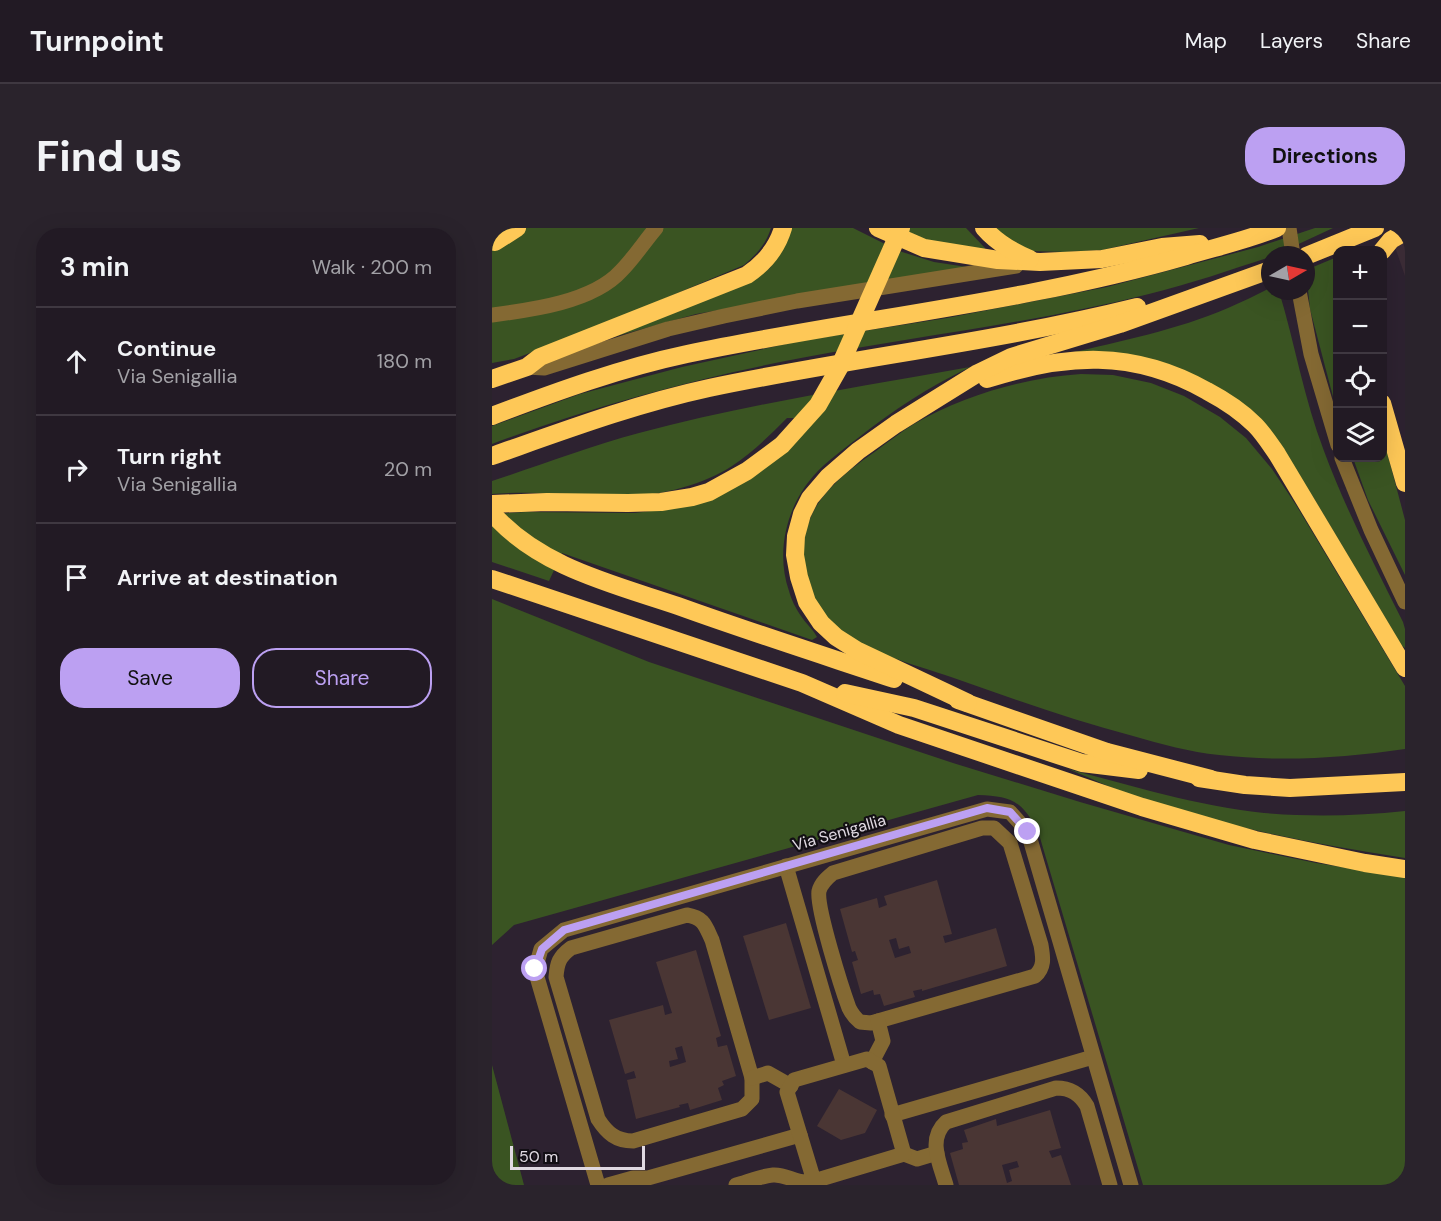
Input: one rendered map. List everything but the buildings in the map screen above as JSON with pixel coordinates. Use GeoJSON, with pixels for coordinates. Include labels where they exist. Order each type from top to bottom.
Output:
{"type":"FeatureCollection","features":[{"type":"Feature","properties":{"kind":"highway"},"geometry":{"type":"LineString","coordinates":[[497,239],[518,228]]}},
{"type":"Feature","properties":{"kind":"highway"},"geometry":{"type":"LineString","coordinates":[[492,379],[527,368],[540,357],[747,275],[771,254],[783,228]]}},
{"type":"Feature","properties":{"kind":"highway"},"geometry":{"type":"LineString","coordinates":[[878,228],[924,248],[998,260],[1040,262],[1092,260],[1162,247],[1235,242]]}},
{"type":"Feature","properties":{"kind":"highway"},"geometry":{"type":"LineString","coordinates":[[492,504],[661,502],[692,497],[725,484],[771,455],[818,405],[839,368],[901,228]]}},
{"type":"Feature","properties":{"kind":"highway"},"geometry":{"type":"LineString","coordinates":[[984,228],[991,236],[1020,255],[1040,262]]}},
{"type":"Feature","properties":{"kind":"highway"},"geometry":{"type":"LineString","coordinates":[[492,416],[595,380],[685,354],[1068,286],[1125,273],[1277,228]]}},
{"type":"Feature","properties":{"kind":"highway"},"geometry":{"type":"LineString","coordinates":[[1315,252],[1375,228]]}},
{"type":"Feature","properties":{"kind":"highway"},"geometry":{"type":"LineString","coordinates":[[1387,246],[1391,240],[1405,232]]}},
{"type":"Feature","properties":{"kind":"highway"},"geometry":{"type":"LineString","coordinates":[[968,704],[858,651],[836,637],[821,623],[807,602],[799,578],[795,555],[796,536],[802,514],[810,498],[828,477],[858,451],[896,424],[978,373],[1011,357],[1120,324],[1261,273]]}},
{"type":"Feature","properties":{"kind":"highway"},"geometry":{"type":"LineString","coordinates":[[492,456],[630,409],[706,388],[1033,330],[1221,286]]}},
{"type":"Feature","properties":{"kind":"highway"},"geometry":{"type":"LineString","coordinates":[[953,390],[1023,367],[1060,361],[1118,360],[1157,369],[1191,382],[1227,402],[1255,425],[1277,454],[1405,668]]}},
{"type":"Feature","properties":{"kind":"highway"},"geometry":{"type":"LineString","coordinates":[[1384,408],[1405,483]]}},
{"type":"Feature","properties":{"kind":"highway"},"geometry":{"type":"LineString","coordinates":[[492,513],[519,540],[563,565],[748,631],[1107,752],[1211,779]]}},
{"type":"Feature","properties":{"kind":"highway"},"geometry":{"type":"LineString","coordinates":[[492,579],[802,683],[899,726],[1142,807],[1255,840],[1405,869]]}},
{"type":"Feature","properties":{"kind":"highway"},"geometry":{"type":"LineString","coordinates":[[802,683],[914,708],[1082,763],[1245,785],[1290,788],[1405,782]]}},
{"type":"Feature","properties":{"kind":"street"},"geometry":{"type":"LineString","coordinates":[[492,315],[553,305],[594,290],[620,273],[656,228]]}},
{"type":"Feature","properties":{"kind":"street"},"geometry":{"type":"LineString","coordinates":[[1289,228],[1292,246]]}},
{"type":"Feature","properties":{"kind":"street"},"geometry":{"type":"LineString","coordinates":[[527,368],[544,368],[668,329],[776,305],[1040,262]]}},
{"type":"Feature","properties":{"kind":"street"},"geometry":{"type":"LineString","coordinates":[[1301,300],[1311,354],[1333,427]]}},
{"type":"Feature","properties":{"kind":"street"},"geometry":{"type":"LineString","coordinates":[[1344,462],[1371,530],[1405,602]]}},
{"type":"Feature","properties":{"kind":"street","name":"Via Senigallia"},"geometry":{"type":"LineString","coordinates":[[598,1185],[535,969],[542,949],[564,930],[987,808],[1010,812],[1028,832],[1131,1185]]}},
{"type":"Feature","properties":{"kind":"street"},"geometry":{"type":"LineString","coordinates":[[982,828],[994,828],[1010,843],[1041,945],[1043,960],[1041,971],[1035,976],[878,1021],[860,1022],[850,1010],[822,918],[818,900],[819,888],[833,873],[982,828]]}},
{"type":"Feature","properties":{"kind":"street"},"geometry":{"type":"LineString","coordinates":[[786,866],[844,1065]]}},
{"type":"Feature","properties":{"kind":"street"},"geometry":{"type":"LineString","coordinates":[[687,915],[698,917],[705,924],[712,940],[752,1078],[752,1099],[742,1109],[633,1142],[613,1136],[598,1119],[556,977],[557,964],[561,956],[571,948],[687,915]]}},
{"type":"Feature","properties":{"kind":"street"},"geometry":{"type":"LineString","coordinates":[[872,1062],[883,1041],[878,1021]]}},
{"type":"Feature","properties":{"kind":"street"},"geometry":{"type":"LineString","coordinates":[[892,1115],[1093,1057]]}},
{"type":"Feature","properties":{"kind":"street"},"geometry":{"type":"LineString","coordinates":[[814,1181],[787,1092],[794,1080],[844,1065],[867,1059],[879,1066],[904,1154]]}},
{"type":"Feature","properties":{"kind":"street"},"geometry":{"type":"LineString","coordinates":[[752,1078],[768,1073],[791,1086]]}},
{"type":"Feature","properties":{"kind":"street"},"geometry":{"type":"LineString","coordinates":[[946,1185],[937,1153],[936,1134],[946,1122],[1064,1088],[1082,1097],[1087,1106],[1110,1185]]}},
{"type":"Feature","properties":{"kind":"street"},"geometry":{"type":"LineString","coordinates":[[608,1185],[633,1178],[648,1178],[800,1135]]}},
{"type":"Feature","properties":{"kind":"street"},"geometry":{"type":"LineString","coordinates":[[736,1185],[774,1174],[798,1184],[904,1154],[917,1159],[937,1153]]}},
{"type":"Feature","properties":{"kind":"shaded area"},"geometry":{"type":"Polygon","coordinates":[[[1405,239],[1405,276],[1395,247],[1405,239]]]}},
{"type":"Feature","properties":{"kind":"green space"},"geometry":{"type":"Polygon","coordinates":[[[492,228],[771,228],[760,248],[744,265],[585,332],[514,359],[492,363],[492,228]]]}},
{"type":"Feature","properties":{"kind":"green space"},"geometry":{"type":"Polygon","coordinates":[[[789,228],[853,228],[899,251],[934,262],[967,267],[696,314],[610,338],[748,283],[770,268],[783,248],[789,228]]]}},
{"type":"Feature","properties":{"kind":"green space"},"geometry":{"type":"Polygon","coordinates":[[[902,228],[966,228],[985,248],[984,253],[933,245],[902,228]]]}},
{"type":"Feature","properties":{"kind":"green space"},"geometry":{"type":"Polygon","coordinates":[[[992,228],[1199,228],[1102,250],[1066,252],[1027,251],[992,228]]]}},
{"type":"Feature","properties":{"kind":"green space"},"geometry":{"type":"Polygon","coordinates":[[[1315,228],[1333,228],[1294,246],[1261,246],[1315,228]]]}},
{"type":"Feature","properties":{"kind":"green space"},"geometry":{"type":"Polygon","coordinates":[[[1261,246],[1261,260],[1164,290],[1062,313],[801,358],[723,375],[606,405],[492,444],[492,426],[580,394],[682,367],[800,341],[947,318],[1107,287],[1261,246]]]}},
{"type":"Feature","properties":{"kind":"green space"},"geometry":{"type":"Polygon","coordinates":[[[1333,259],[1333,397],[1310,309],[1309,300],[1315,300],[1315,266],[1333,259]]]}},
{"type":"Feature","properties":{"kind":"green space"},"geometry":{"type":"Polygon","coordinates":[[[1261,292],[1261,300],[1281,300],[1317,431],[1351,516],[1403,622],[1405,648],[1401,645],[1313,497],[1213,387],[1067,354],[1189,323],[1261,292]]]}},
{"type":"Feature","properties":{"kind":"green space"},"geometry":{"type":"Polygon","coordinates":[[[970,367],[926,391],[871,428],[823,466],[801,493],[788,524],[783,558],[785,575],[794,604],[817,637],[812,640],[562,553],[549,581],[492,562],[492,514],[635,513],[674,508],[712,497],[810,418],[787,418],[754,450],[732,466],[695,484],[666,492],[638,496],[492,494],[492,481],[639,433],[721,413],[970,367]]]}},
{"type":"Feature","properties":{"kind":"green space"},"geometry":{"type":"Polygon","coordinates":[[[1081,374],[1113,375],[1151,383],[1184,396],[1220,417],[1246,438],[1272,469],[1296,505],[1405,686],[1405,749],[1336,757],[1289,759],[1197,752],[1064,716],[889,656],[858,643],[833,626],[816,604],[809,588],[804,562],[804,543],[814,511],[834,484],[904,430],[953,405],[974,396],[1016,384],[1081,374]]]}},
{"type":"Feature","properties":{"kind":"green space"},"geometry":{"type":"Polygon","coordinates":[[[1387,452],[1405,520],[1405,575],[1368,500],[1354,462],[1387,462],[1387,452]]]}},
{"type":"Feature","properties":{"kind":"green space"},"geometry":{"type":"Polygon","coordinates":[[[492,599],[649,662],[953,763],[1080,802],[1229,845],[1316,863],[1405,877],[1405,1185],[1143,1185],[1038,831],[1027,813],[1007,799],[978,795],[514,925],[492,945],[492,599]]]}},
{"type":"Feature","properties":{"kind":"green space"},"geometry":{"type":"Polygon","coordinates":[[[1068,769],[1141,789],[1239,810],[1299,815],[1405,811],[1405,858],[1310,842],[1216,821],[1143,799],[1068,769]]]}},
{"type":"Feature","properties":{"kind":"green space"},"geometry":{"type":"Polygon","coordinates":[[[492,1065],[524,1185],[492,1185],[492,1065]]]}},
{"type":"Feature","properties":{"kind":"route"},"geometry":{"type":"LineString","coordinates":[[535,969],[542,949],[564,930],[987,808],[1010,812],[1028,832]]}}]}
